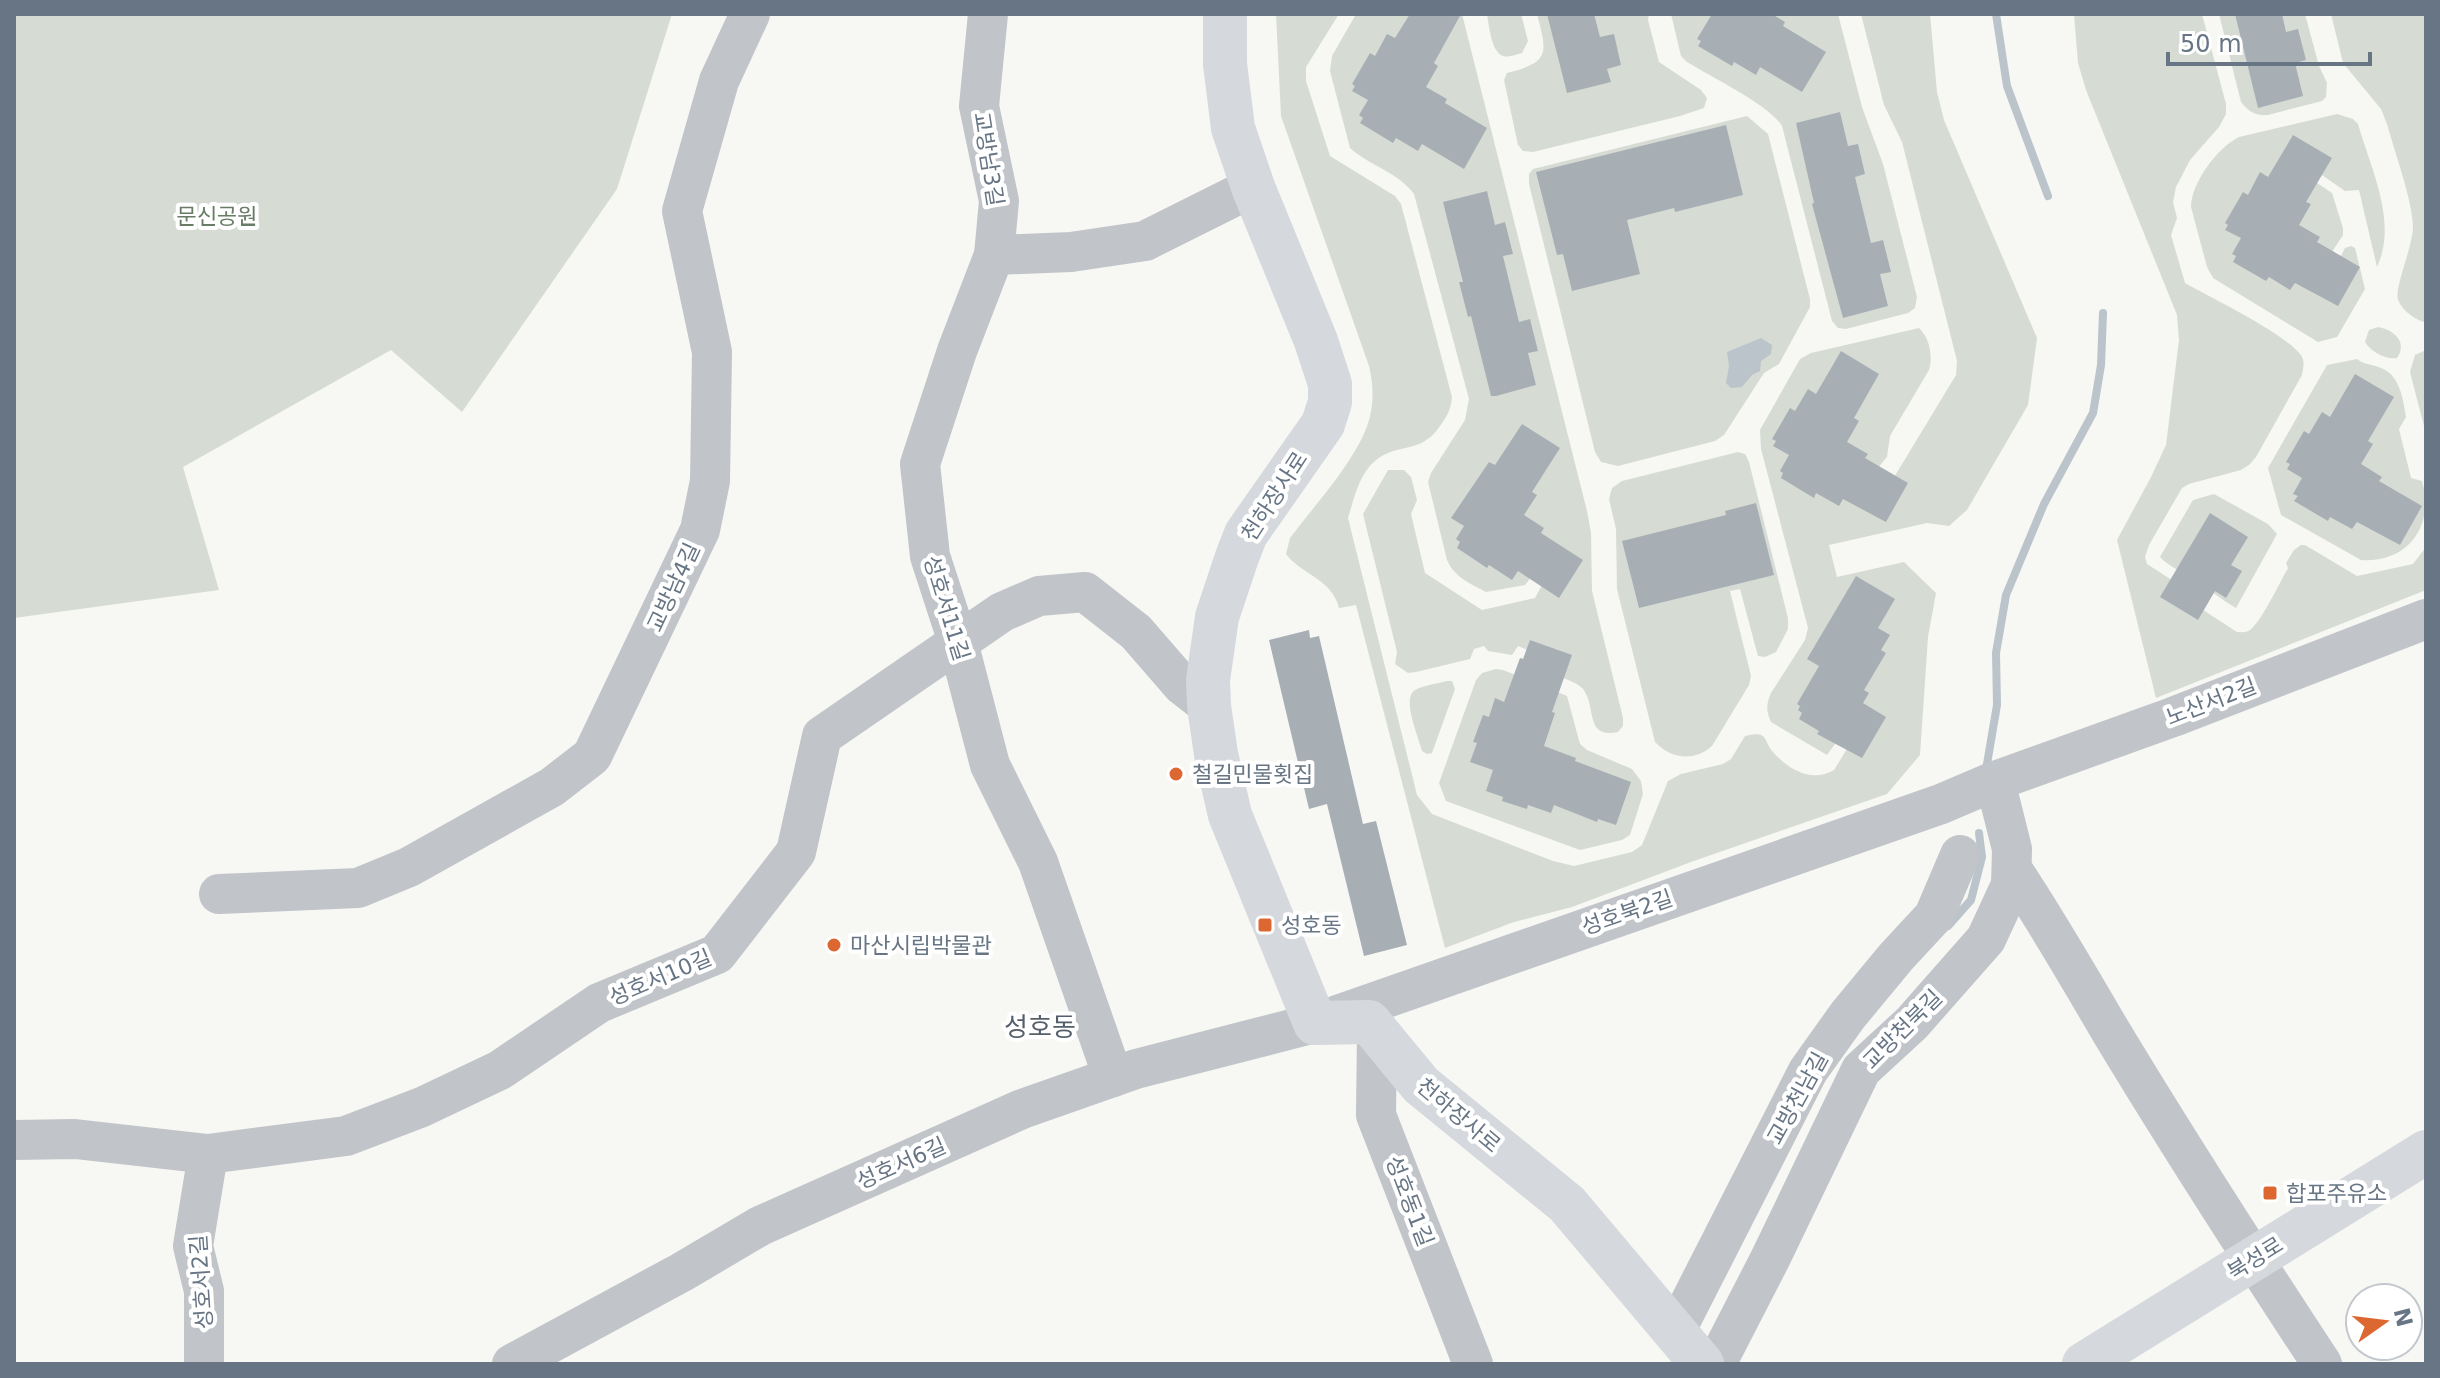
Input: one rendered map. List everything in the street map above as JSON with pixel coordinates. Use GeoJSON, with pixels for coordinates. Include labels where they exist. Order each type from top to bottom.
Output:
{"type":"FeatureCollection","features":[{"type":"Feature","properties":{"kind":"main road","name":"천하장사로"},"geometry":{"type":"LineString","coordinates":[[1225,14],[1233,128],[1253,187],[1316,341],[1330,384],[1330,402],[1323,424],[1246,534],[1217,617],[1208,680],[1209,706],[1230,815],[1315,1023]]}},
{"type":"Feature","properties":{"kind":"main road"},"geometry":{"type":"LineString","coordinates":[[1315,1023],[1369,1022],[1377,1032]]}},
{"type":"Feature","properties":{"kind":"main road","name":"천하장사로"},"geometry":{"type":"LineString","coordinates":[[1377,1032],[1421,1085],[1567,1204],[1683,1353]]}},
{"type":"Feature","properties":{"kind":"main road","name":"북성로"},"geometry":{"type":"LineString","coordinates":[[2084,1364],[2426,1152]]}},
{"type":"Feature","properties":{"kind":"street","name":"교방남4길"},"geometry":{"type":"LineString","coordinates":[[219,894],[358,888],[409,867],[539,794],[592,756],[700,530],[710,481],[712,352],[682,211],[719,81],[750,14]]}},
{"type":"Feature","properties":{"kind":"street","name":"교방남3길"},"geometry":{"type":"LineString","coordinates":[[988,14],[979,106],[999,201],[994,255]]}},
{"type":"Feature","properties":{"kind":"street"},"geometry":{"type":"LineString","coordinates":[[994,255],[1071,252],[1145,241],[1253,187]]}},
{"type":"Feature","properties":{"kind":"street","name":"성호서11길"},"geometry":{"type":"LineString","coordinates":[[994,255],[957,351],[920,464],[930,556],[958,642],[990,765],[1038,862],[1113,1077]]}},
{"type":"Feature","properties":{"kind":"street","name":"성호서10길"},"geometry":{"type":"LineString","coordinates":[[14,1140],[75,1139],[208,1154],[346,1136],[409,1112],[500,1070],[599,1003],[717,954],[796,852],[822,736],[1002,612],[1039,596],[1085,592],[1136,632],[1182,685],[1209,706]]}},
{"type":"Feature","properties":{"kind":"street","name":"노산서2길"},"geometry":{"type":"LineString","coordinates":[[1941,804],[2426,619]]}},
{"type":"Feature","properties":{"kind":"street","name":"교방천북길"},"geometry":{"type":"LineString","coordinates":[[1716,1364],[1861,1070],[1912,1023],[1986,939],[2011,885],[2012,869],[2012,849],[1995,781]]}},
{"type":"Feature","properties":{"kind":"street","name":"성호북2길"},"geometry":{"type":"LineString","coordinates":[[1315,1023],[1941,804]]}},
{"type":"Feature","properties":{"kind":"street","name":"교방천남길"},"geometry":{"type":"LineString","coordinates":[[1683,1353],[1808,1071],[1857,1004],[1934,916],[1960,855]]}},
{"type":"Feature","properties":{"kind":"street"},"geometry":{"type":"LineString","coordinates":[[2012,869],[2253,1259],[2322,1364]]}},
{"type":"Feature","properties":{"kind":"street","name":"성호서6길"},"geometry":{"type":"LineString","coordinates":[[512,1364],[760,1226],[1008,1114],[1191,1053],[1315,1023]]}},
{"type":"Feature","properties":{"kind":"street","name":"성호동1길"},"geometry":{"type":"LineString","coordinates":[[1377,1032],[1376,1115],[1473,1364]]}},
{"type":"Feature","properties":{"kind":"street","name":"성호서2길"},"geometry":{"type":"LineString","coordinates":[[204,1364],[204,1291],[193,1246],[208,1154]]}},
{"type":"Feature","properties":{"kind":"green space","name":"문신공원"},"geometry":{"type":"Polygon","coordinates":[[[14,14],[672,14],[617,189],[462,412],[391,350],[183,467],[219,590],[14,618],[14,14]]]}},
{"type":"Feature","properties":{"kind":"green space"},"geometry":{"type":"Polygon","coordinates":[[[1276,14],[1339,14],[1306,67],[1306,81],[1330,156],[1395,196],[1401,204],[1452,397],[1447,416],[1433,435],[1417,445],[1383,455],[1369,466],[1348,518],[1417,795],[1432,814],[1553,861],[1574,866],[1632,852],[1642,845],[1668,781],[1681,774],[1723,764],[1731,759],[1745,736],[1762,736],[1786,764],[1809,775],[1834,770],[1850,744],[1840,737],[1827,755],[1771,722],[1768,714],[1767,704],[1771,693],[1805,640],[1808,628],[1761,449],[1760,430],[1800,359],[1811,353],[1919,328],[1930,348],[1929,370],[1890,436],[1887,457],[1877,469],[1893,479],[1956,375],[1957,361],[1902,142],[1884,105],[1861,14],[1930,14],[1937,92],[1944,120],[2037,338],[2028,405],[1967,510],[1949,526],[1927,523],[1829,545],[1837,577],[1904,562],[1936,593],[1928,637],[1920,755],[1887,794],[1572,907],[1514,922],[1445,948],[1356,605],[1339,608],[1330,590],[1286,554],[1290,538],[1358,447],[1370,416],[1372,391],[1369,366],[1281,116],[1276,14]]]}},
{"type":"Feature","properties":{"kind":"green space"},"geometry":{"type":"Polygon","coordinates":[[[1356,14],[1462,14],[1587,511],[1591,533],[1592,591],[1623,718],[1623,726],[1618,732],[1600,731],[1583,689],[1572,681],[1548,673],[1553,660],[1518,646],[1512,655],[1488,651],[1484,646],[1474,649],[1470,659],[1416,672],[1408,673],[1395,664],[1397,652],[1363,514],[1388,470],[1404,470],[1411,477],[1417,500],[1411,514],[1425,573],[1482,610],[1535,598],[1543,583],[1532,576],[1525,585],[1486,592],[1458,575],[1447,560],[1428,482],[1465,420],[1469,399],[1414,194],[1400,180],[1350,148],[1330,71],[1332,56],[1356,14]]]}},
{"type":"Feature","properties":{"kind":"green space"},"geometry":{"type":"Polygon","coordinates":[[[1487,14],[1521,14],[1528,41],[1522,53],[1507,57],[1499,53],[1491,38],[1487,14]]]}},
{"type":"Feature","properties":{"kind":"green space"},"geometry":{"type":"Polygon","coordinates":[[[1537,14],[1649,14],[1659,62],[1701,90],[1707,98],[1704,108],[1533,152],[1523,151],[1518,145],[1504,80],[1507,73],[1532,65],[1542,54],[1543,38],[1537,14]]]}},
{"type":"Feature","properties":{"kind":"green space"},"geometry":{"type":"Polygon","coordinates":[[[1671,14],[1838,14],[1862,107],[1883,164],[1917,297],[1915,308],[1908,313],[1846,329],[1838,328],[1832,321],[1782,126],[1765,109],[1681,56],[1671,14]]]}},
{"type":"Feature","properties":{"kind":"green space"},"geometry":{"type":"Polygon","coordinates":[[[2074,14],[2202,14],[2226,114],[2219,127],[2190,160],[2176,187],[2173,202],[2177,218],[2171,235],[2185,283],[2283,339],[2303,361],[2302,375],[2256,457],[2241,470],[2182,488],[2149,545],[2145,557],[2147,564],[2178,584],[2191,602],[2237,632],[2244,632],[2250,630],[2259,619],[2288,568],[2286,563],[2301,545],[2357,576],[2413,564],[2426,547],[2426,590],[2156,698],[2117,540],[2166,445],[2179,340],[2177,315],[2086,90],[2078,63],[2074,14]]]}},
{"type":"Feature","properties":{"kind":"green space"},"geometry":{"type":"Polygon","coordinates":[[[2219,14],[2305,14],[2319,66],[2327,83],[2326,97],[2322,101],[2268,115],[2249,110],[2241,102],[2219,14]]]}},
{"type":"Feature","properties":{"kind":"green space"},"geometry":{"type":"Polygon","coordinates":[[[2331,14],[2426,14],[2426,323],[2410,314],[2398,300],[2413,227],[2407,190],[2387,124],[2381,109],[2343,63],[2331,14]]]}},
{"type":"Feature","properties":{"kind":"green space"},"geometry":{"type":"Polygon","coordinates":[[[2337,114],[2358,124],[2380,196],[2385,232],[2377,267],[2359,190],[2345,191],[2319,173],[2314,181],[2332,193],[2343,228],[2343,235],[2330,255],[2339,260],[2345,248],[2355,248],[2365,289],[2337,337],[2318,342],[2213,278],[2207,267],[2191,207],[2201,177],[2231,142],[2239,137],[2337,114]]]}},
{"type":"Feature","properties":{"kind":"green space"},"geometry":{"type":"Polygon","coordinates":[[[1747,116],[1768,134],[1810,307],[1779,364],[1764,373],[1724,435],[1715,441],[1618,466],[1601,462],[1595,452],[1529,174],[1533,169],[1747,116]]]}},
{"type":"Feature","properties":{"kind":"green space"},"geometry":{"type":"Polygon","coordinates":[[[2378,327],[2398,338],[2401,347],[2397,358],[2379,354],[2365,342],[2369,330],[2378,327]]]}},
{"type":"Feature","properties":{"kind":"green space"},"geometry":{"type":"Polygon","coordinates":[[[2426,350],[2426,434],[2410,372],[2415,355],[2426,350]]]}},
{"type":"Feature","properties":{"kind":"green space"},"geometry":{"type":"Polygon","coordinates":[[[2357,359],[2387,371],[2396,382],[2406,417],[2399,429],[2411,478],[2422,481],[2425,497],[2425,513],[2414,538],[2392,555],[2378,559],[2361,560],[2281,515],[2268,468],[2327,365],[2357,359]]]}},
{"type":"Feature","properties":{"kind":"green space"},"geometry":{"type":"Polygon","coordinates":[[[1738,452],[1745,454],[1749,462],[1788,618],[1788,629],[1776,652],[1765,657],[1758,656],[1740,589],[1730,591],[1751,676],[1749,685],[1712,746],[1698,755],[1675,755],[1655,742],[1617,589],[1616,529],[1609,499],[1612,488],[1622,481],[1738,452]]]}},
{"type":"Feature","properties":{"kind":"green space"},"geometry":{"type":"Polygon","coordinates":[[[2214,494],[2268,524],[2277,534],[2236,608],[2160,557],[2193,500],[2214,494]]]}},
{"type":"Feature","properties":{"kind":"green space"},"geometry":{"type":"Polygon","coordinates":[[[1496,669],[1567,696],[1580,744],[1632,769],[1641,781],[1643,794],[1630,835],[1622,840],[1580,850],[1446,801],[1439,783],[1476,680],[1482,673],[1496,669]]]}},
{"type":"Feature","properties":{"kind":"green space"},"geometry":{"type":"Polygon","coordinates":[[[1452,681],[1455,689],[1432,753],[1427,754],[1422,751],[1412,719],[1411,694],[1419,688],[1452,681]]]}},
{"type":"Feature","properties":{"kind":"shaded area"},"geometry":{"type":"Polygon","coordinates":[[[1761,338],[1772,345],[1771,354],[1761,361],[1760,371],[1742,387],[1731,388],[1726,383],[1729,366],[1727,352],[1761,338]]]}},
{"type":"Feature","properties":{"kind":"building"},"geometry":{"type":"Polygon","coordinates":[[[1410,14],[1461,14],[1434,63],[1438,66],[1426,87],[1447,99],[1445,103],[1487,128],[1464,169],[1422,144],[1418,151],[1396,138],[1393,143],[1360,123],[1363,118],[1359,115],[1368,100],[1352,91],[1355,86],[1352,84],[1370,53],[1375,56],[1387,34],[1395,38],[1410,14]]]}},
{"type":"Feature","properties":{"kind":"building"},"geometry":{"type":"Polygon","coordinates":[[[1547,14],[1594,14],[1600,37],[1614,34],[1621,65],[1607,69],[1611,82],[1567,93],[1547,14]]]}},
{"type":"Feature","properties":{"kind":"building"},"geometry":{"type":"Polygon","coordinates":[[[1712,14],[1772,14],[1785,22],[1783,26],[1826,52],[1802,92],[1760,67],[1756,75],[1734,62],[1732,66],[1698,46],[1701,41],[1697,39],[1712,14]]]}},
{"type":"Feature","properties":{"kind":"building"},"geometry":{"type":"Polygon","coordinates":[[[2235,14],[2282,14],[2286,32],[2298,29],[2306,60],[2295,63],[2303,96],[2258,108],[2235,14]]]}},
{"type":"Feature","properties":{"kind":"building"},"geometry":{"type":"Polygon","coordinates":[[[1840,112],[1848,146],[1858,144],[1865,174],[1855,177],[1871,243],[1883,240],[1891,272],[1880,274],[1888,306],[1843,318],[1812,204],[1796,123],[1840,112]]]}},
{"type":"Feature","properties":{"kind":"building"},"geometry":{"type":"Polygon","coordinates":[[[1726,125],[1743,195],[1627,220],[1640,274],[1572,291],[1563,254],[1557,255],[1536,172],[1726,125]]]}},
{"type":"Feature","properties":{"kind":"building"},"geometry":{"type":"Polygon","coordinates":[[[2293,135],[2332,158],[2306,202],[2311,204],[2299,225],[2320,237],[2317,242],[2360,267],[2338,306],[2295,283],[2290,290],[2269,277],[2266,281],[2233,262],[2236,256],[2232,254],[2241,238],[2225,230],[2228,225],[2225,223],[2243,192],[2248,195],[2260,172],[2268,177],[2293,135]]]}},
{"type":"Feature","properties":{"kind":"building"},"geometry":{"type":"Polygon","coordinates":[[[1487,191],[1495,225],[1505,222],[1513,254],[1503,256],[1519,322],[1530,319],[1538,351],[1528,353],[1536,385],[1496,396],[1491,396],[1471,316],[1468,317],[1459,282],[1463,282],[1443,202],[1487,191]]]}},
{"type":"Feature","properties":{"kind":"building"},"geometry":{"type":"Polygon","coordinates":[[[1841,351],[1879,374],[1854,418],[1859,421],[1847,442],[1868,454],[1865,458],[1908,483],[1886,522],[1843,499],[1839,506],[1816,493],[1814,498],[1781,478],[1783,473],[1780,471],[1789,455],[1773,446],[1776,441],[1772,439],[1790,408],[1795,411],[1808,389],[1816,394],[1841,351]]]}},
{"type":"Feature","properties":{"kind":"building"},"geometry":{"type":"Polygon","coordinates":[[[2355,374],[2394,397],[2368,441],[2373,444],[2361,464],[2382,477],[2379,481],[2422,506],[2400,545],[2357,522],[2352,529],[2330,517],[2328,521],[2294,501],[2298,496],[2293,494],[2302,478],[2287,469],[2290,464],[2286,462],[2304,431],[2309,434],[2322,412],[2330,417],[2355,374]]]}},
{"type":"Feature","properties":{"kind":"building"},"geometry":{"type":"Polygon","coordinates":[[[1522,424],[1560,448],[1532,492],[1537,495],[1524,515],[1544,528],[1541,533],[1583,560],[1559,598],[1518,571],[1512,580],[1457,548],[1460,542],[1456,539],[1464,526],[1451,518],[1489,462],[1495,465],[1522,424]]]}},
{"type":"Feature","properties":{"kind":"building"},"geometry":{"type":"Polygon","coordinates":[[[1756,503],[1774,575],[1639,608],[1622,541],[1726,515],[1725,511],[1756,503]]]}},
{"type":"Feature","properties":{"kind":"building"},"geometry":{"type":"Polygon","coordinates":[[[2210,513],[2248,537],[2231,565],[2242,571],[2226,598],[2215,591],[2198,620],[2160,597],[2210,513]]]}},
{"type":"Feature","properties":{"kind":"building"},"geometry":{"type":"Polygon","coordinates":[[[1856,576],[1895,599],[1878,628],[1890,635],[1881,650],[1886,653],[1864,690],[1869,693],[1863,703],[1886,717],[1862,758],[1817,734],[1819,731],[1799,719],[1802,713],[1797,704],[1819,666],[1807,659],[1856,576]]]}},
{"type":"Feature","properties":{"kind":"building"},"geometry":{"type":"Polygon","coordinates":[[[1309,630],[1310,638],[1319,636],[1363,824],[1376,821],[1407,945],[1364,956],[1327,804],[1309,809],[1269,640],[1309,630]]]}},
{"type":"Feature","properties":{"kind":"building"},"geometry":{"type":"Polygon","coordinates":[[[1530,640],[1572,655],[1544,746],[1631,782],[1616,825],[1598,819],[1597,822],[1554,805],[1551,813],[1502,801],[1503,797],[1486,791],[1493,770],[1470,762],[1477,743],[1473,742],[1483,715],[1489,717],[1495,698],[1504,702],[1530,640]]]}},
{"type":"Feature","properties":{"kind":"waterway"},"geometry":{"type":"LineString","coordinates":[[1996,14],[2007,86],[2048,196]]}},
{"type":"Feature","properties":{"kind":"waterway"},"geometry":{"type":"LineString","coordinates":[[1986,770],[1997,705],[1996,653],[2006,595],[2044,504],[2093,413],[2101,365],[2103,313]]}},
{"type":"Feature","properties":{"kind":"waterway"},"geometry":{"type":"LineString","coordinates":[[1948,926],[1971,900],[1982,857],[1979,833]]}},
{"type":"Feature","properties":{"kind":"place","name":"철길민물횟집"},"geometry":{"type":"Point","coordinates":[1176,774]}},
{"type":"Feature","properties":{"kind":"place","name":"성호동"},"geometry":{"type":"Point","coordinates":[1265,925]}},
{"type":"Feature","properties":{"kind":"place","name":"마산시립박물관"},"geometry":{"type":"Point","coordinates":[834,945]}},
{"type":"Feature","properties":{"kind":"place","name":"합포주유소"},"geometry":{"type":"Point","coordinates":[2270,1193]}},
{"type":"Feature","properties":{"kind":"district","name":"성호동"},"geometry":{"type":"Point","coordinates":[1040,1027]}}]}
